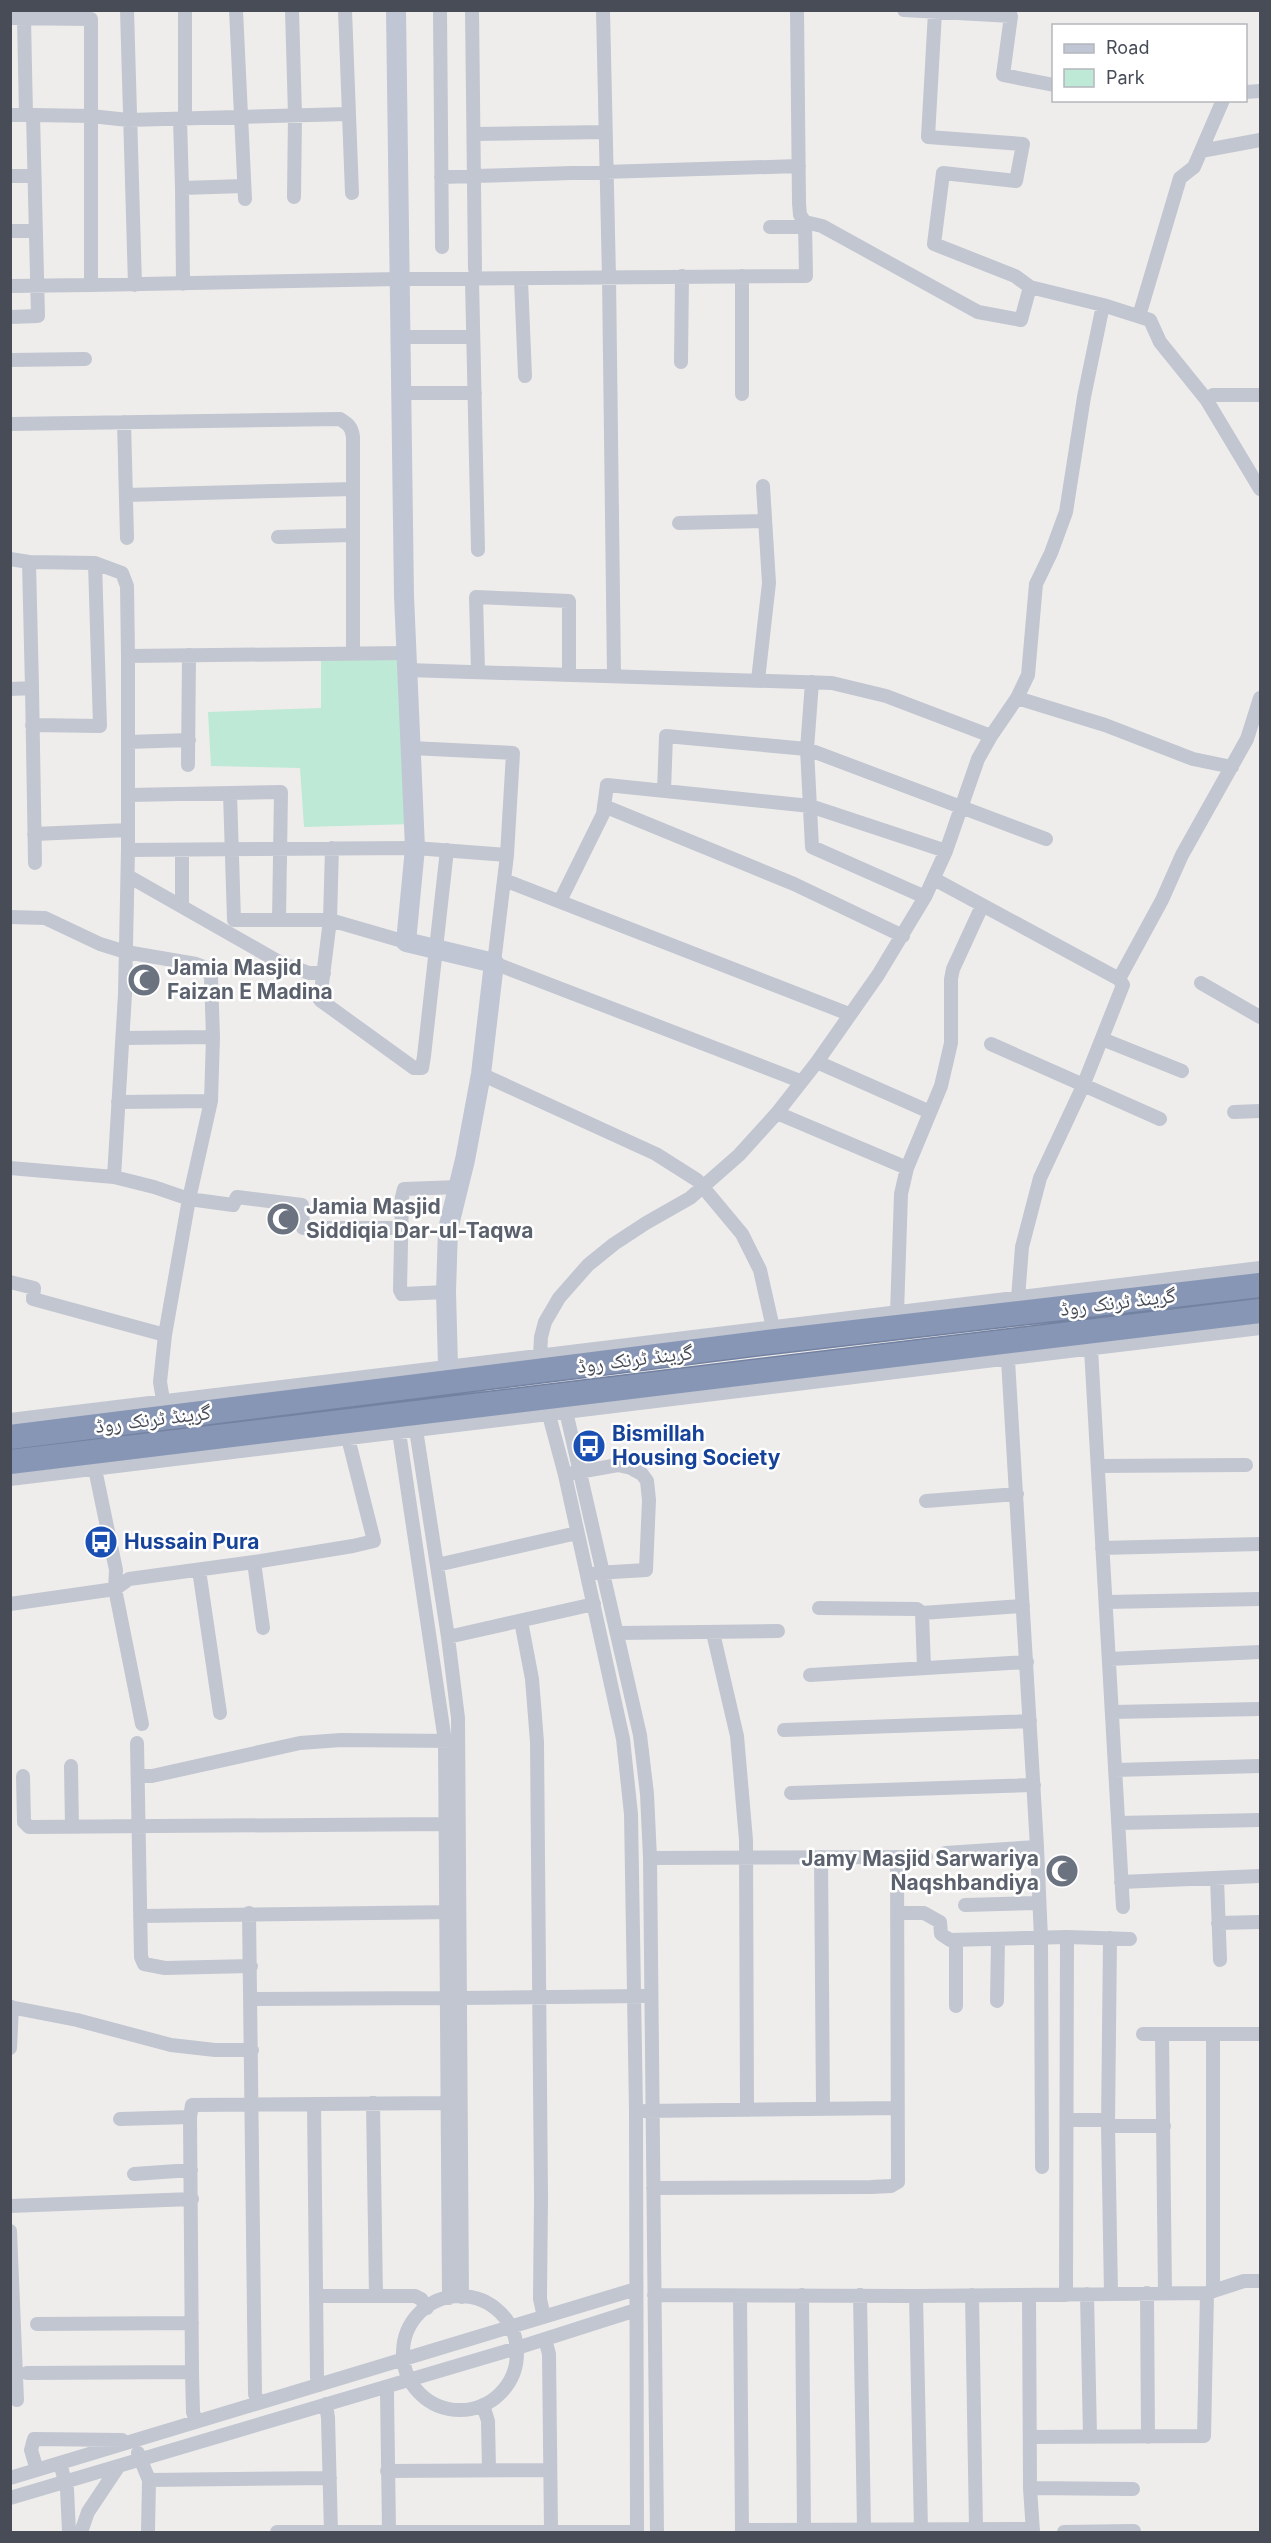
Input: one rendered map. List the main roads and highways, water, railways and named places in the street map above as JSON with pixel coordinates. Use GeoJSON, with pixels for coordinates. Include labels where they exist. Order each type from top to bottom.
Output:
{"type":"FeatureCollection","features":[{"type":"Feature","properties":{"kind":"highway","name":"گرینڈ ٹرنک روڈ"},"geometry":{"type":"LineString","coordinates":[[10,1437],[770,1335],[1260,1285]]}},
{"type":"Feature","properties":{"kind":"highway","name":"گرینڈ ٹرنک روڈ"},"geometry":{"type":"LineString","coordinates":[[10,1462],[409,1425],[560,1408],[732,1383],[770,1368],[890,1364],[1260,1311]]}},
{"type":"Feature","properties":{"kind":"highway"},"geometry":{"type":"LineString","coordinates":[[770,1335],[770,1368]]}},
{"type":"Feature","properties":{"kind":"place","name":"Jamia Masjid Faizan E Madina"},"geometry":{"type":"Point","coordinates":[144,980]}},
{"type":"Feature","properties":{"kind":"place","name":"Jamia Masjid Siddiqia Dar-ul-Taqwa"},"geometry":{"type":"Point","coordinates":[283,1219]}},
{"type":"Feature","properties":{"kind":"place","name":"Bismillah Housing Society"},"geometry":{"type":"Point","coordinates":[589,1446]}},
{"type":"Feature","properties":{"kind":"place","name":"Hussain Pura"},"geometry":{"type":"Point","coordinates":[101,1542]}},
{"type":"Feature","properties":{"kind":"place","name":"Jamy Masjid Sarwariya Naqshbandiya"},"geometry":{"type":"Point","coordinates":[1062,1871]}}]}
